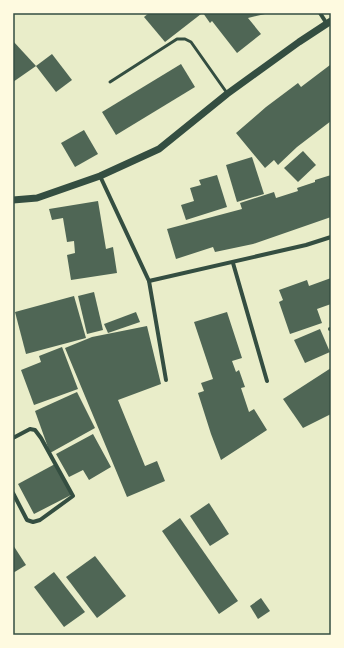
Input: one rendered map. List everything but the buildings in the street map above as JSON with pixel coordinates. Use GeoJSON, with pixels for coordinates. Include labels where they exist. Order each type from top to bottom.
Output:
{"type":"FeatureCollection","features":[{"type":"Feature","properties":{"kind":"street"},"geometry":{"type":"LineString","coordinates":[[13,200],[37,198],[100,176],[159,149],[227,94],[329,22],[320,13]]}},
{"type":"Feature","properties":{"kind":"street"},"geometry":{"type":"LineString","coordinates":[[100,176],[149,281],[166,380]]}},
{"type":"Feature","properties":{"kind":"street"},"geometry":{"type":"LineString","coordinates":[[149,281],[233,263],[306,245],[331,237]]}},
{"type":"Feature","properties":{"kind":"street"},"geometry":{"type":"LineString","coordinates":[[233,263],[266,381]]}},
{"type":"Feature","properties":{"kind":"street"},"geometry":{"type":"LineString","coordinates":[[13,438],[30,429],[35,430],[41,438],[73,496],[40,520],[33,522],[27,520],[13,493]]}},
{"type":"Feature","properties":{"kind":"lane"},"geometry":{"type":"LineString","coordinates":[[110,82],[177,40],[185,39],[191,42],[227,94]]}}]}
